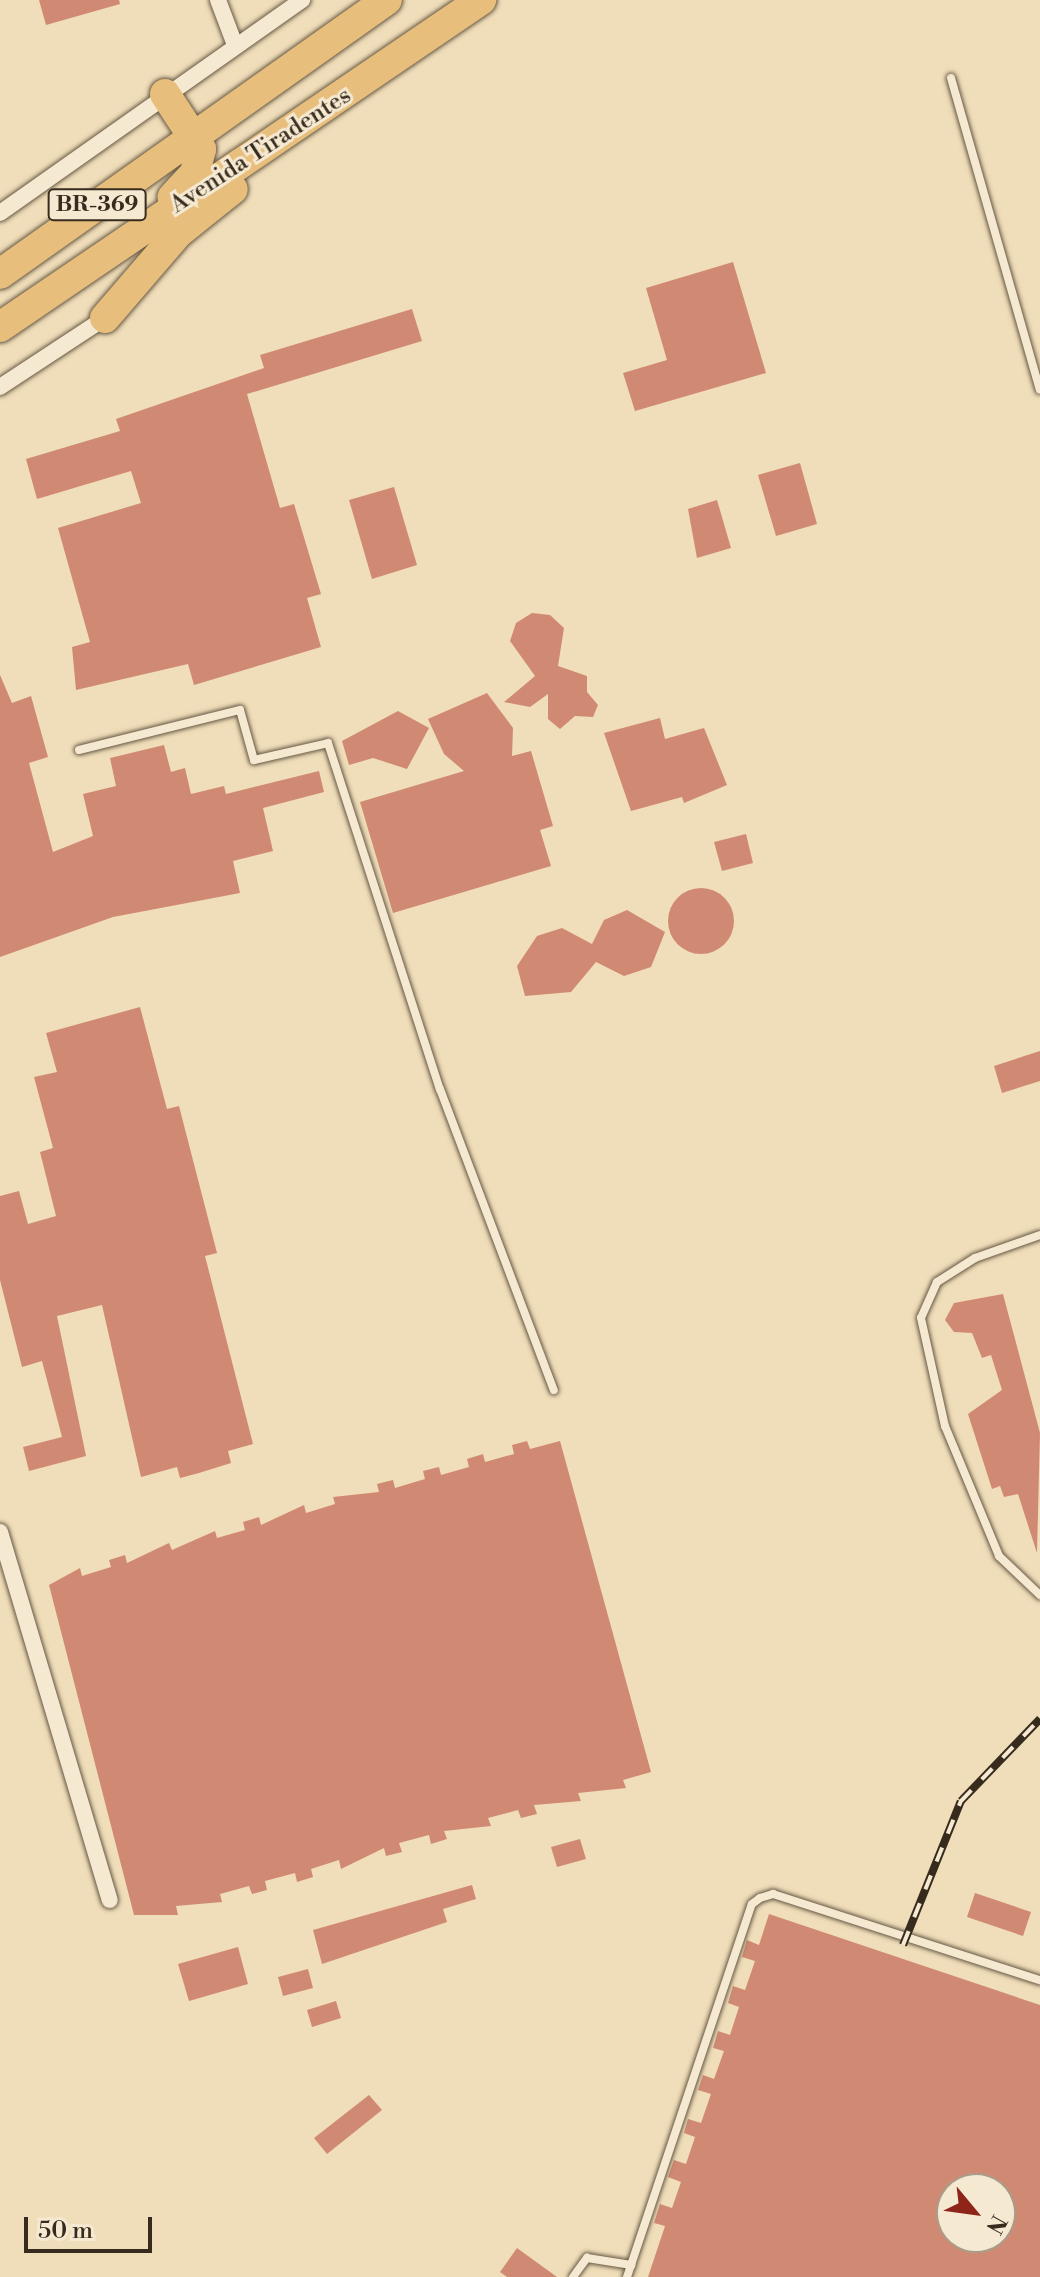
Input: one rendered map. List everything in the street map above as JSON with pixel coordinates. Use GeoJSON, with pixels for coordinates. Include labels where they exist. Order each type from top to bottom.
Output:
{"type":"FeatureCollection","features":[{"type":"Feature","properties":{"kind":"highway","name":"Avenida Tiradentes"},"geometry":{"type":"LineString","coordinates":[[0,274],[387,0]]}},
{"type":"Feature","properties":{"kind":"highway","name":"Avenida Tiradentes"},"geometry":{"type":"LineString","coordinates":[[0,327],[90,263],[321,112],[481,0]]}},
{"type":"Feature","properties":{"kind":"highway"},"geometry":{"type":"LineString","coordinates":[[90,263],[195,173],[201,149],[165,94]]}},
{"type":"Feature","properties":{"kind":"highway"},"geometry":{"type":"LineString","coordinates":[[105,318],[178,233],[321,112]]}},
{"type":"Feature","properties":{"kind":"street"},"geometry":{"type":"LineString","coordinates":[[218,0],[235,45]]}},
{"type":"Feature","properties":{"kind":"street"},"geometry":{"type":"LineString","coordinates":[[0,213],[302,0]]}},
{"type":"Feature","properties":{"kind":"street"},"geometry":{"type":"LineString","coordinates":[[0,387],[105,318]]}},
{"type":"Feature","properties":{"kind":"street"},"geometry":{"type":"LineString","coordinates":[[0,1532],[110,1900]]}},
{"type":"Feature","properties":{"kind":"lane"},"geometry":{"type":"LineString","coordinates":[[951,78],[1040,390]]}},
{"type":"Feature","properties":{"kind":"lane"},"geometry":{"type":"LineString","coordinates":[[79,750],[240,710],[254,760],[328,743],[440,1089],[554,1390]]}},
{"type":"Feature","properties":{"kind":"lane"},"geometry":{"type":"LineString","coordinates":[[1040,1235],[975,1258],[937,1282],[921,1318],[945,1426],[999,1556],[1040,1595]]}},
{"type":"Feature","properties":{"kind":"lane"},"geometry":{"type":"LineString","coordinates":[[627,2277],[752,1904],[760,1898],[788,1899],[1040,1980]]}},
{"type":"Feature","properties":{"kind":"lane"},"geometry":{"type":"LineString","coordinates":[[573,2277],[587,2258],[631,2265]]}},
{"type":"Feature","properties":{"kind":"building"},"geometry":{"type":"Polygon","coordinates":[[[39,0],[119,0],[120,4],[46,25],[39,0]]]}},
{"type":"Feature","properties":{"kind":"building"},"geometry":{"type":"Polygon","coordinates":[[[733,262],[766,373],[635,411],[623,373],[667,360],[646,288],[733,262]]]}},
{"type":"Feature","properties":{"kind":"building"},"geometry":{"type":"Polygon","coordinates":[[[412,309],[422,341],[247,394],[280,508],[294,504],[321,594],[307,598],[321,647],[194,685],[188,664],[76,690],[72,647],[90,642],[58,528],[141,503],[131,471],[37,499],[26,459],[120,431],[116,419],[264,368],[260,355],[412,309]]]}},
{"type":"Feature","properties":{"kind":"building"},"geometry":{"type":"Polygon","coordinates":[[[800,463],[817,524],[776,536],[758,475],[800,463]]]}},
{"type":"Feature","properties":{"kind":"building"},"geometry":{"type":"Polygon","coordinates":[[[394,487],[417,565],[372,579],[349,500],[394,487]]]}},
{"type":"Feature","properties":{"kind":"building"},"geometry":{"type":"Polygon","coordinates":[[[717,500],[731,548],[697,558],[688,509],[717,500]]]}},
{"type":"Feature","properties":{"kind":"building"},"geometry":{"type":"Polygon","coordinates":[[[532,613],[550,615],[564,628],[558,666],[587,676],[587,692],[598,705],[593,717],[575,716],[560,729],[548,719],[548,694],[530,707],[504,702],[535,676],[510,641],[516,623],[532,613]]]}},
{"type":"Feature","properties":{"kind":"building"},"geometry":{"type":"Polygon","coordinates":[[[0,675],[12,703],[31,696],[48,757],[29,763],[53,852],[93,836],[83,794],[116,786],[110,758],[164,745],[171,772],[185,768],[191,794],[224,786],[226,794],[319,771],[324,792],[263,808],[273,851],[233,861],[240,893],[113,917],[0,957],[0,675]]]}},
{"type":"Feature","properties":{"kind":"building"},"geometry":{"type":"Polygon","coordinates":[[[487,693],[513,728],[512,756],[531,751],[553,826],[540,830],[551,866],[393,913],[360,802],[464,771],[444,754],[428,719],[487,693]]]}},
{"type":"Feature","properties":{"kind":"building"},"geometry":{"type":"Polygon","coordinates":[[[398,711],[429,728],[407,769],[373,758],[349,765],[342,741],[398,711]]]}},
{"type":"Feature","properties":{"kind":"building"},"geometry":{"type":"Polygon","coordinates":[[[660,718],[665,739],[704,728],[727,785],[684,803],[682,797],[631,811],[604,733],[660,718]]]}},
{"type":"Feature","properties":{"kind":"building"},"geometry":{"type":"Polygon","coordinates":[[[746,834],[753,863],[722,871],[714,842],[746,834]]]}},
{"type":"Feature","properties":{"kind":"building"},"geometry":{"type":"Polygon","coordinates":[[[694,888],[708,888],[720,893],[729,902],[734,921],[732,934],[725,945],[708,954],[694,954],[682,949],[673,940],[668,928],[668,914],[673,902],[682,893],[694,888]]]}},
{"type":"Feature","properties":{"kind":"building"},"geometry":{"type":"Polygon","coordinates":[[[627,910],[665,932],[651,967],[624,976],[596,962],[571,992],[525,996],[517,966],[537,936],[562,928],[592,944],[604,920],[627,910]]]}},
{"type":"Feature","properties":{"kind":"building"},"geometry":{"type":"Polygon","coordinates":[[[140,1007],[167,1109],[179,1106],[217,1253],[205,1256],[253,1444],[228,1451],[231,1463],[199,1473],[180,1478],[177,1467],[141,1477],[102,1305],[57,1316],[86,1456],[29,1471],[23,1447],[62,1437],[42,1361],[22,1367],[0,1280],[0,1196],[19,1191],[28,1224],[56,1216],[40,1152],[53,1148],[34,1077],[57,1072],[46,1033],[140,1007]]]}},
{"type":"Feature","properties":{"kind":"building"},"geometry":{"type":"Polygon","coordinates":[[[1040,1051],[1040,1081],[1002,1093],[994,1066],[1040,1051]]]}},
{"type":"Feature","properties":{"kind":"building"},"geometry":{"type":"Polygon","coordinates":[[[1003,1294],[1040,1433],[1037,1553],[1018,1494],[1004,1497],[1000,1486],[992,1489],[968,1414],[1002,1390],[991,1355],[982,1358],[972,1333],[954,1332],[945,1320],[954,1303],[1003,1294]]]}},
{"type":"Feature","properties":{"kind":"building"},"geometry":{"type":"Polygon","coordinates":[[[527,1441],[530,1449],[560,1441],[651,1772],[623,1780],[626,1788],[578,1793],[581,1801],[534,1805],[537,1814],[521,1818],[518,1810],[488,1818],[491,1826],[444,1831],[447,1839],[431,1844],[429,1835],[399,1843],[402,1852],[386,1856],[384,1848],[341,1869],[339,1860],[311,1869],[313,1877],[297,1882],[295,1873],[265,1881],[267,1890],[252,1894],[249,1886],[220,1894],[222,1902],[176,1906],[178,1915],[134,1915],[49,1585],[80,1568],[82,1576],[111,1567],[109,1560],[125,1555],[127,1563],[169,1543],[172,1550],[215,1531],[217,1538],[245,1530],[243,1522],[259,1517],[261,1525],[304,1505],[306,1513],[335,1504],[333,1497],[379,1492],[377,1484],[393,1480],[395,1488],[425,1479],[423,1471],[439,1467],[441,1475],[469,1467],[467,1459],[483,1454],[485,1462],[514,1454],[512,1445],[527,1441]]]}},
{"type":"Feature","properties":{"kind":"building"},"geometry":{"type":"Polygon","coordinates":[[[580,1839],[586,1859],[557,1867],[551,1847],[580,1839]]]}},
{"type":"Feature","properties":{"kind":"building"},"geometry":{"type":"Polygon","coordinates":[[[472,1885],[476,1899],[443,1909],[447,1922],[322,1964],[313,1930],[472,1885]]]}},
{"type":"Feature","properties":{"kind":"building"},"geometry":{"type":"Polygon","coordinates":[[[975,1893],[1031,1912],[1023,1936],[967,1917],[975,1893]]]}},
{"type":"Feature","properties":{"kind":"building"},"geometry":{"type":"Polygon","coordinates":[[[769,1914],[1040,2005],[1040,2277],[648,2277],[665,2226],[654,2223],[660,2204],[672,2208],[681,2182],[668,2177],[674,2160],[686,2164],[695,2137],[684,2133],[688,2119],[701,2123],[711,2094],[698,2090],[703,2075],[714,2079],[724,2051],[713,2048],[718,2031],[730,2035],[739,2007],[728,2003],[733,1986],[745,1990],[755,1961],[742,1957],[747,1940],[759,1945],[769,1914]]]}},
{"type":"Feature","properties":{"kind":"building"},"geometry":{"type":"Polygon","coordinates":[[[238,1947],[248,1984],[189,2001],[178,1964],[238,1947]]]}},
{"type":"Feature","properties":{"kind":"building"},"geometry":{"type":"Polygon","coordinates":[[[308,1969],[313,1988],[283,1996],[278,1977],[308,1969]]]}},
{"type":"Feature","properties":{"kind":"building"},"geometry":{"type":"Polygon","coordinates":[[[336,2001],[341,2018],[312,2027],[307,2010],[336,2001]]]}},
{"type":"Feature","properties":{"kind":"building"},"geometry":{"type":"Polygon","coordinates":[[[369,2095],[382,2110],[327,2154],[314,2138],[369,2095]]]}},
{"type":"Feature","properties":{"kind":"building"},"geometry":{"type":"Polygon","coordinates":[[[517,2248],[557,2277],[507,2277],[500,2272],[517,2248]]]}},
{"type":"Feature","properties":{"kind":"railway"},"geometry":{"type":"LineString","coordinates":[[903,1945],[961,1801],[1040,1719]]}}]}
